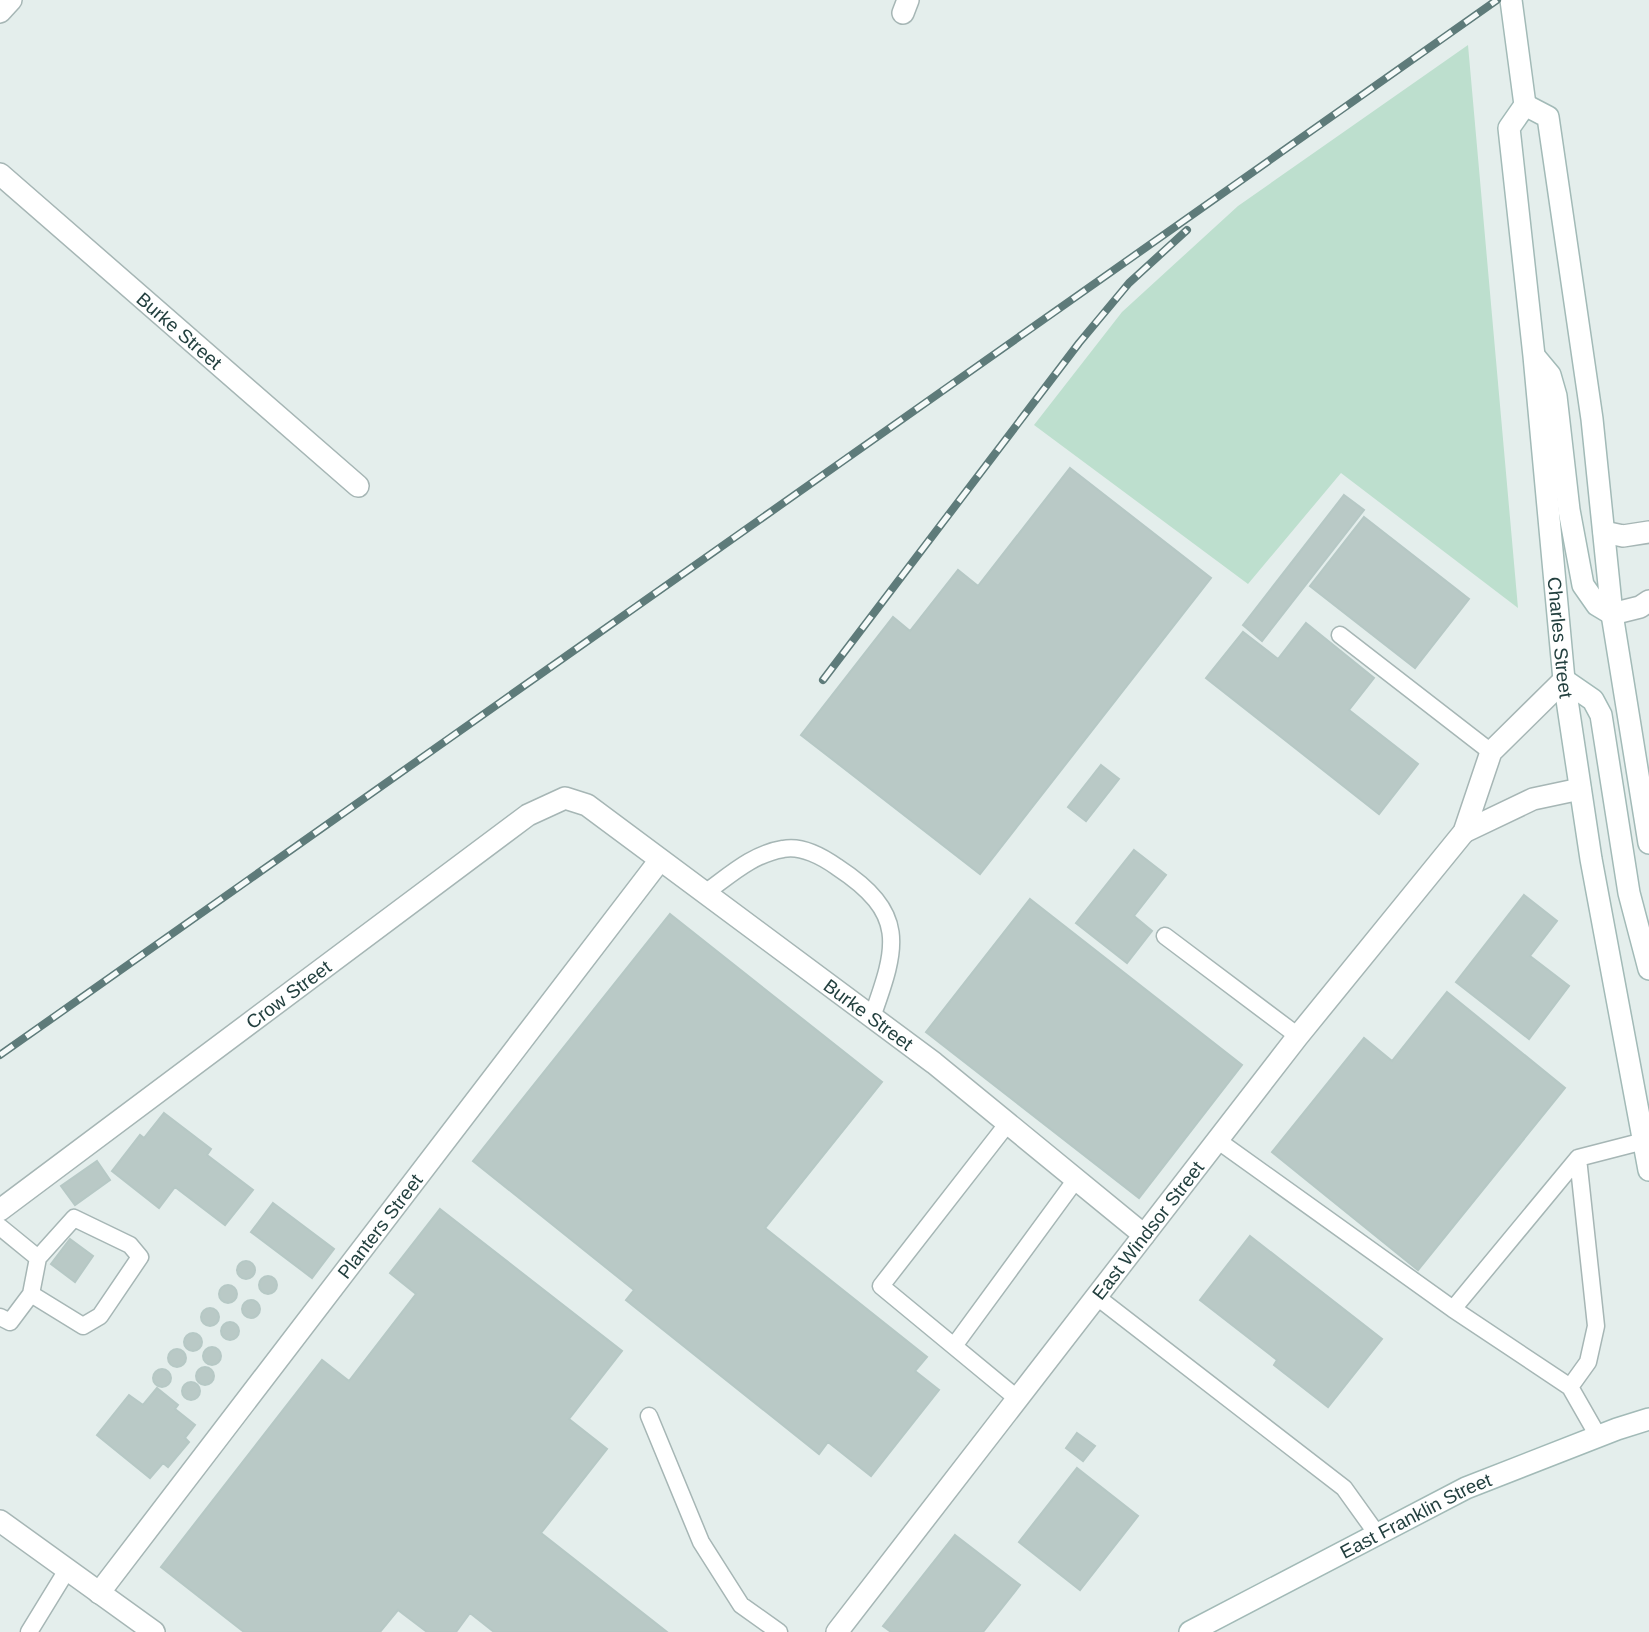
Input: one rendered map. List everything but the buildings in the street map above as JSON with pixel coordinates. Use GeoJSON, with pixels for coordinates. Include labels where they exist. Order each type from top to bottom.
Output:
{"type":"FeatureCollection","features":[{"type":"Feature","properties":{"kind":"street"},"geometry":{"type":"LineString","coordinates":[[0,12],[10,0]]}},
{"type":"Feature","properties":{"kind":"street"},"geometry":{"type":"LineString","coordinates":[[1511,0],[1525,105],[1549,117],[1592,419],[1612,614],[1649,843]]}},
{"type":"Feature","properties":{"kind":"street","name":"Charles Street"},"geometry":{"type":"LineString","coordinates":[[1525,105],[1509,128],[1534,356],[1564,680],[1580,789],[1649,1170]]}},
{"type":"Feature","properties":{"kind":"street","name":"Burke Street"},"geometry":{"type":"LineString","coordinates":[[0,174],[358,486]]}},
{"type":"Feature","properties":{"kind":"street"},"geometry":{"type":"LineString","coordinates":[[1534,356],[1550,376],[1556,396],[1571,521],[1583,585],[1597,605],[1612,614],[1640,607],[1649,601]]}},
{"type":"Feature","properties":{"kind":"street"},"geometry":{"type":"LineString","coordinates":[[1604,532],[1635,536],[1649,532]]}},
{"type":"Feature","properties":{"kind":"street"},"geometry":{"type":"LineString","coordinates":[[1564,680],[1593,700],[1601,715],[1629,893],[1649,969]]}},
{"type":"Feature","properties":{"kind":"street","name":"East Windsor Street"},"geometry":{"type":"LineString","coordinates":[[838,1631],[1298,1036],[1464,832],[1492,752],[1564,680]]}},
{"type":"Feature","properties":{"kind":"street","name":"East Windsor Street"},"geometry":{"type":"LineString","coordinates":[[1464,832],[1533,799],[1580,789]]}},
{"type":"Feature","properties":{"kind":"street","name":"Crow Street"},"geometry":{"type":"LineString","coordinates":[[0,1210],[528,816],[565,798],[587,805]]}},
{"type":"Feature","properties":{"kind":"street","name":"Burke Street"},"geometry":{"type":"LineString","coordinates":[[587,805],[872,1017],[1008,1122],[1144,1235]]}},
{"type":"Feature","properties":{"kind":"street","name":"Planters Street"},"geometry":{"type":"LineString","coordinates":[[99,1593],[660,860]]}},
{"type":"Feature","properties":{"kind":"street","name":"East Franklin Street"},"geometry":{"type":"LineString","coordinates":[[1190,1632],[1466,1488],[1649,1419]]}},
{"type":"Feature","properties":{"kind":"street"},"geometry":{"type":"LineString","coordinates":[[0,1521],[154,1632]]}},
{"type":"Feature","properties":{"kind":"lane"},"geometry":{"type":"LineString","coordinates":[[1340,635],[1492,752]]}},
{"type":"Feature","properties":{"kind":"lane"},"geometry":{"type":"LineString","coordinates":[[705,894],[753,858],[785,848],[820,855],[862,883],[886,910],[892,934],[887,975],[872,1017]]}},
{"type":"Feature","properties":{"kind":"lane"},"geometry":{"type":"LineString","coordinates":[[1165,936],[1298,1036]]}},
{"type":"Feature","properties":{"kind":"lane"},"geometry":{"type":"LineString","coordinates":[[1008,1122],[880,1286],[1019,1400]]}},
{"type":"Feature","properties":{"kind":"lane"},"geometry":{"type":"LineString","coordinates":[[1217,1140],[1453,1309],[1570,1387],[1598,1436]]}},
{"type":"Feature","properties":{"kind":"lane"},"geometry":{"type":"LineString","coordinates":[[1453,1309],[1578,1158],[1644,1141]]}},
{"type":"Feature","properties":{"kind":"lane"},"geometry":{"type":"LineString","coordinates":[[1570,1387],[1588,1362],[1596,1326],[1578,1158]]}},
{"type":"Feature","properties":{"kind":"lane"},"geometry":{"type":"LineString","coordinates":[[954,1346],[1077,1178]]}},
{"type":"Feature","properties":{"kind":"lane"},"geometry":{"type":"LineString","coordinates":[[0,1317],[10,1322],[31,1294],[38,1258],[74,1218],[130,1245],[140,1257],[100,1316],[83,1326],[31,1294]]}},
{"type":"Feature","properties":{"kind":"lane"},"geometry":{"type":"LineString","coordinates":[[0,1227],[38,1258]]}},
{"type":"Feature","properties":{"kind":"lane"},"geometry":{"type":"LineString","coordinates":[[1097,1297],[1344,1488],[1377,1534]]}},
{"type":"Feature","properties":{"kind":"lane"},"geometry":{"type":"LineString","coordinates":[[649,1416],[701,1542],[741,1605],[779,1632]]}},
{"type":"Feature","properties":{"kind":"lane"},"geometry":{"type":"LineString","coordinates":[[29,1632],[67,1570]]}},
{"type":"Feature","properties":{"kind":"green space"},"geometry":{"type":"Polygon","coordinates":[[[1468,45],[1518,608],[1341,473],[1248,584],[1034,425],[1122,312],[1238,206],[1468,45]]]}},
{"type":"Feature","properties":{"kind":"railway"},"geometry":{"type":"LineString","coordinates":[[0,1055],[1497,0]]}},
{"type":"Feature","properties":{"kind":"railway"},"geometry":{"type":"LineString","coordinates":[[823,680],[1079,343],[1129,283],[1187,230]]}}]}
